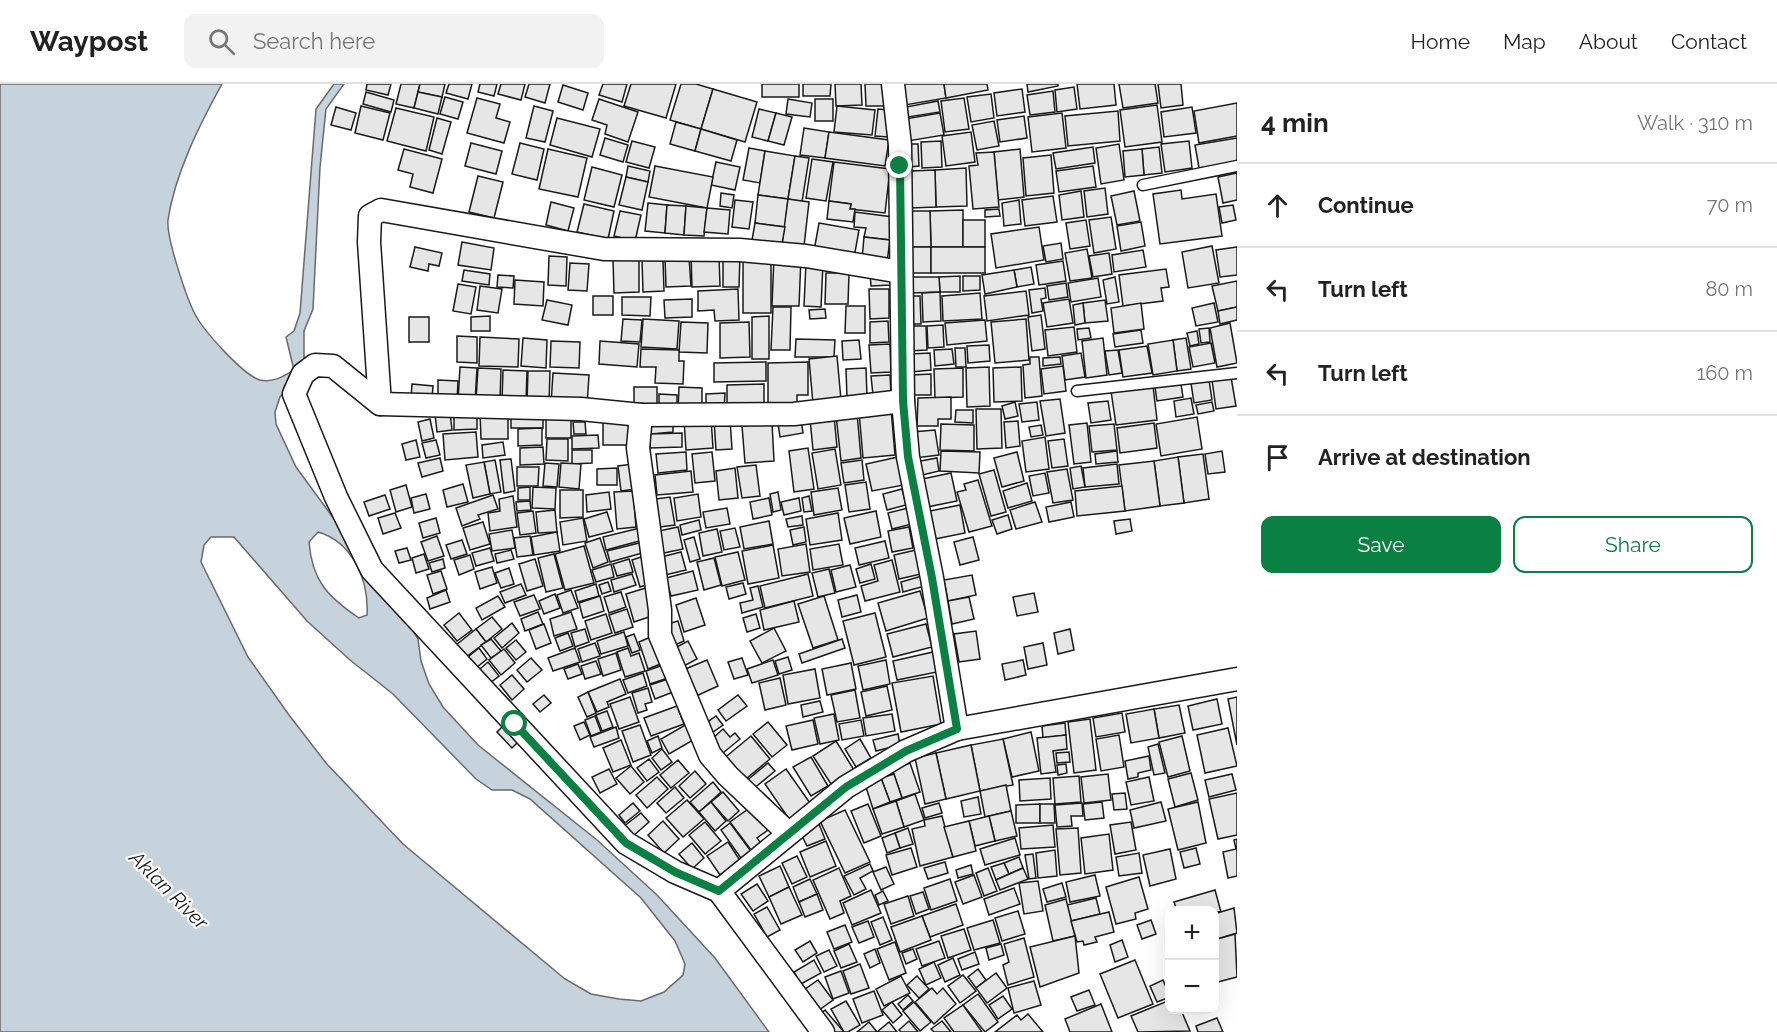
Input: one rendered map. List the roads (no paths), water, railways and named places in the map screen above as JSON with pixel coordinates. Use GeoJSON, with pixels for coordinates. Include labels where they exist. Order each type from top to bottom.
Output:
{"type":"FeatureCollection","features":[{"type":"Feature","properties":{"kind":"street"},"geometry":{"type":"LineString","coordinates":[[893,84],[900,145],[903,401],[908,457],[932,578],[957,729]]}},
{"type":"Feature","properties":{"kind":"street"},"geometry":{"type":"LineString","coordinates":[[380,404],[369,242],[370,216],[381,210],[604,249],[740,250],[806,256],[901,272]]}},
{"type":"Feature","properties":{"kind":"street"},"geometry":{"type":"LineString","coordinates":[[823,1032],[719,891],[675,872],[626,843],[372,570],[336,497],[294,394],[303,374],[315,365],[333,366],[380,404],[580,409],[641,415],[794,414],[903,401]]}},
{"type":"Feature","properties":{"kind":"street"},"geometry":{"type":"LineString","coordinates":[[641,415],[638,448],[660,610],[660,635],[710,755],[728,776],[788,833]]}},
{"type":"Feature","properties":{"kind":"street"},"geometry":{"type":"LineString","coordinates":[[719,891],[788,833],[873,769],[906,751],[957,729],[1237,679]]}},
{"type":"Feature","properties":{"kind":"lane"},"geometry":{"type":"LineString","coordinates":[[1143,185],[1237,166]]}},
{"type":"Feature","properties":{"kind":"lane"},"geometry":{"type":"LineString","coordinates":[[1077,391],[1237,373]]}},
{"type":"Feature","properties":{"kind":"water","name":"Aklan River"},"geometry":{"type":"Polygon","coordinates":[[[0,84],[222,84],[182,167],[171,202],[168,228],[178,268],[196,316],[235,362],[260,380],[269,381],[294,370],[286,337],[294,331],[300,313],[316,109],[334,84],[344,84],[326,109],[320,167],[313,309],[304,331],[304,370],[280,397],[275,412],[276,424],[296,467],[402,612],[418,639],[421,661],[429,684],[443,707],[478,745],[597,840],[657,895],[715,958],[769,1032],[0,1032],[0,84]],[[318,532],[309,542],[318,578],[330,595],[348,610],[359,618],[367,615],[365,589],[356,565],[341,544],[318,532]],[[211,537],[204,545],[201,562],[248,657],[326,763],[403,844],[565,979],[591,994],[641,1001],[664,992],[683,975],[685,964],[675,941],[641,898],[530,799],[512,790],[492,790],[476,779],[393,694],[350,660],[307,621],[234,537],[211,537]]]}}]}
